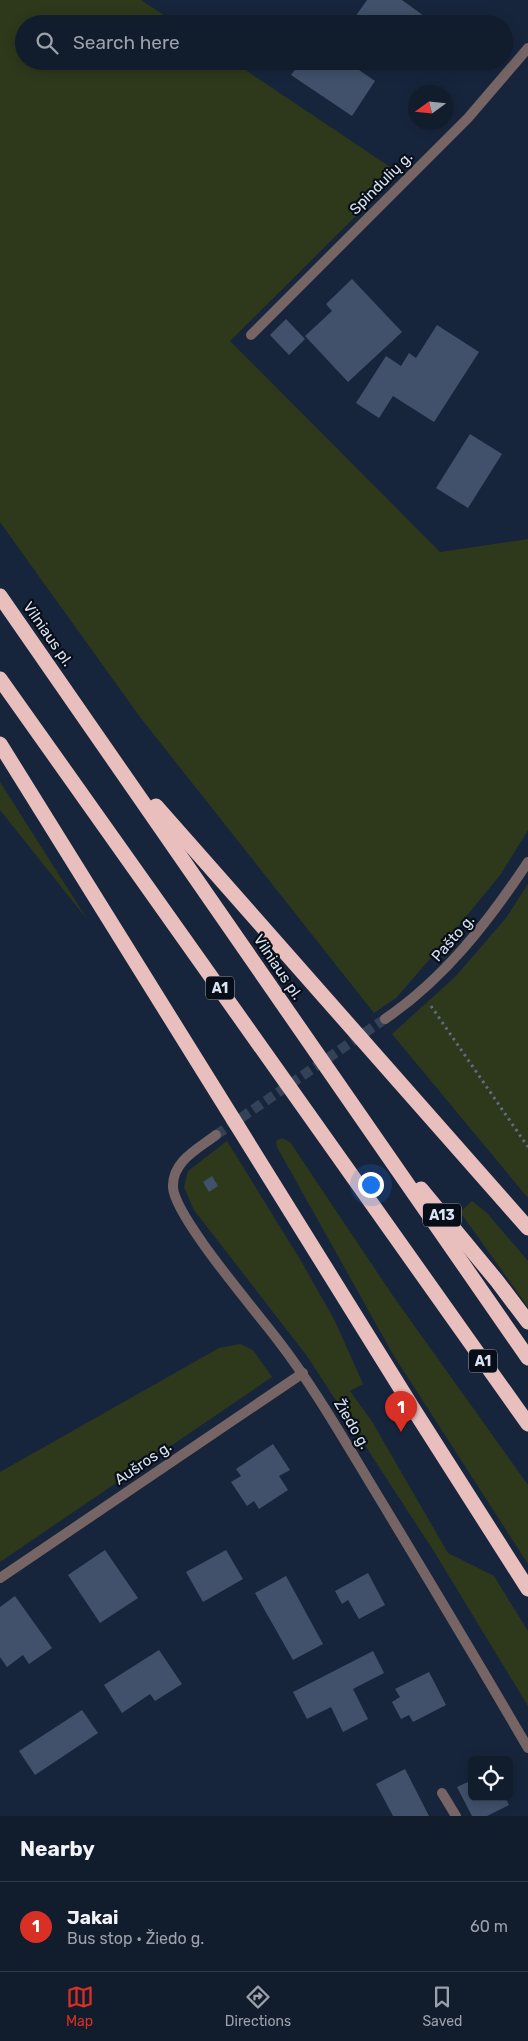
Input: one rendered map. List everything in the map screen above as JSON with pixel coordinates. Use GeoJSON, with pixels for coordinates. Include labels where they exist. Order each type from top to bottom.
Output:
{"type":"FeatureCollection","features":[{"type":"Feature","properties":{"kind":"highway","name":"Vilniaus pl."},"geometry":{"type":"LineString","coordinates":[[0,596],[354,1110],[528,1358]]}},
{"type":"Feature","properties":{"kind":"highway","name":"A1"},"geometry":{"type":"LineString","coordinates":[[0,679],[528,1424]]}},
{"type":"Feature","properties":{"kind":"highway"},"geometry":{"type":"LineString","coordinates":[[0,744],[414,1410],[528,1589]]}},
{"type":"Feature","properties":{"kind":"highway"},"geometry":{"type":"LineString","coordinates":[[112,756],[528,1228]]}},
{"type":"Feature","properties":{"kind":"highway","name":"A13"},"geometry":{"type":"LineString","coordinates":[[354,1110],[497,1280],[528,1322]]}},
{"type":"Feature","properties":{"kind":"street","name":"Spindulių g."},"geometry":{"type":"LineString","coordinates":[[513,66],[528,48]]}},
{"type":"Feature","properties":{"kind":"street","name":"Spindulių g."},"geometry":{"type":"LineString","coordinates":[[251,335],[468,118],[509,70]]}},
{"type":"Feature","properties":{"kind":"street","name":"Pašto g."},"geometry":{"type":"LineString","coordinates":[[385,1019],[422,992],[472,940],[500,905],[528,862]]}},
{"type":"Feature","properties":{"kind":"street","name":"Žiedo g."},"geometry":{"type":"LineString","coordinates":[[216,1135],[179,1163],[174,1174],[173,1188],[177,1204],[194,1230],[303,1374],[437,1593],[528,1748]]}},
{"type":"Feature","properties":{"kind":"street","name":"Aušros g."},"geometry":{"type":"LineString","coordinates":[[0,1578],[303,1374]]}},
{"type":"Feature","properties":{"kind":"street"},"geometry":{"type":"LineString","coordinates":[[442,1793],[456,1816]]}},
{"type":"Feature","properties":{"kind":"path"},"geometry":{"type":"LineString","coordinates":[[422,992],[528,1147]]}},
{"type":"Feature","properties":{"kind":"green space"},"geometry":{"type":"Polygon","coordinates":[[[0,0],[141,0],[164,15],[15,15],[15,70],[245,70],[399,173],[230,341],[440,552],[528,539],[528,830],[501,874],[396,998],[374,1013],[140,717],[0,522],[0,0]]]}},
{"type":"Feature","properties":{"kind":"green space"},"geometry":{"type":"Polygon","coordinates":[[[0,782],[87,919],[0,810],[0,782]]]}},
{"type":"Feature","properties":{"kind":"green space"},"geometry":{"type":"Polygon","coordinates":[[[528,884],[528,1198],[392,1034],[456,976],[506,918],[528,884]]]}},
{"type":"Feature","properties":{"kind":"green space"},"geometry":{"type":"Polygon","coordinates":[[[282,1138],[290,1142],[393,1296],[528,1485],[528,1564],[394,1356],[277,1147],[276,1141],[282,1138]]]}},
{"type":"Feature","properties":{"kind":"green space"},"geometry":{"type":"Polygon","coordinates":[[[227,1141],[301,1261],[335,1321],[363,1384],[350,1391],[371,1420],[448,1553],[494,1576],[528,1631],[528,1706],[435,1553],[307,1356],[194,1210],[184,1187],[188,1171],[227,1141]]]}},
{"type":"Feature","properties":{"kind":"green space"},"geometry":{"type":"Polygon","coordinates":[[[472,1201],[487,1213],[528,1261],[528,1307],[460,1212],[472,1201]]]}},
{"type":"Feature","properties":{"kind":"green space"},"geometry":{"type":"Polygon","coordinates":[[[240,1344],[253,1350],[272,1377],[0,1562],[0,1472],[219,1348],[240,1344]]]}},
{"type":"Feature","properties":{"kind":"building"},"geometry":{"type":"Polygon","coordinates":[[[367,0],[402,0],[423,15],[356,15],[367,0]]]}},
{"type":"Feature","properties":{"kind":"building"},"geometry":{"type":"Polygon","coordinates":[[[295,70],[359,70],[375,81],[352,116],[291,75],[295,70]]]}},
{"type":"Feature","properties":{"kind":"building"},"geometry":{"type":"Polygon","coordinates":[[[352,279],[402,332],[348,382],[305,336],[332,311],[326,304],[352,279]]]}},
{"type":"Feature","properties":{"kind":"building"},"geometry":{"type":"Polygon","coordinates":[[[286,319],[305,339],[289,355],[270,335],[286,319]]]}},
{"type":"Feature","properties":{"kind":"building"},"geometry":{"type":"Polygon","coordinates":[[[437,325],[479,352],[434,422],[393,396],[379,418],[356,403],[386,356],[401,366],[409,353],[416,358],[437,325]]]}},
{"type":"Feature","properties":{"kind":"building"},"geometry":{"type":"Polygon","coordinates":[[[470,434],[502,454],[468,508],[436,488],[470,434]]]}},
{"type":"Feature","properties":{"kind":"building"},"geometry":{"type":"Polygon","coordinates":[[[212,1176],[218,1186],[209,1192],[203,1182],[212,1176]]]}},
{"type":"Feature","properties":{"kind":"building"},"geometry":{"type":"Polygon","coordinates":[[[273,1444],[290,1470],[279,1476],[288,1490],[259,1509],[254,1501],[247,1506],[231,1482],[241,1476],[236,1469],[273,1444]]]}},
{"type":"Feature","properties":{"kind":"building"},"geometry":{"type":"Polygon","coordinates":[[[105,1550],[138,1598],[100,1623],[68,1575],[105,1550]]]}},
{"type":"Feature","properties":{"kind":"building"},"geometry":{"type":"Polygon","coordinates":[[[226,1550],[243,1579],[203,1602],[186,1572],[226,1550]]]}},
{"type":"Feature","properties":{"kind":"building"},"geometry":{"type":"Polygon","coordinates":[[[368,1573],[385,1605],[359,1619],[348,1600],[342,1604],[335,1591],[368,1573]]]}},
{"type":"Feature","properties":{"kind":"building"},"geometry":{"type":"Polygon","coordinates":[[[286,1576],[323,1644],[293,1660],[255,1593],[286,1576]]]}},
{"type":"Feature","properties":{"kind":"building"},"geometry":{"type":"Polygon","coordinates":[[[15,1596],[52,1648],[29,1664],[23,1655],[7,1667],[0,1657],[0,1607],[15,1596]]]}},
{"type":"Feature","properties":{"kind":"building"},"geometry":{"type":"Polygon","coordinates":[[[159,1650],[182,1684],[155,1701],[150,1694],[122,1713],[104,1685],[159,1650]]]}},
{"type":"Feature","properties":{"kind":"building"},"geometry":{"type":"Polygon","coordinates":[[[373,1651],[384,1673],[353,1689],[368,1719],[343,1732],[331,1707],[307,1719],[293,1692],[373,1651]]]}},
{"type":"Feature","properties":{"kind":"building"},"geometry":{"type":"Polygon","coordinates":[[[429,1672],[446,1705],[413,1722],[409,1715],[401,1719],[392,1702],[400,1697],[395,1689],[429,1672]]]}},
{"type":"Feature","properties":{"kind":"building"},"geometry":{"type":"Polygon","coordinates":[[[82,1710],[98,1733],[35,1775],[19,1751],[82,1710]]]}},
{"type":"Feature","properties":{"kind":"building"},"geometry":{"type":"Polygon","coordinates":[[[405,1769],[429,1816],[393,1816],[376,1784],[405,1769]]]}},
{"type":"Feature","properties":{"kind":"building"},"geometry":{"type":"Polygon","coordinates":[[[468,1782],[468,1801],[507,1801],[509,1805],[487,1816],[472,1816],[457,1787],[468,1782]]]}},
{"type":"Feature","properties":{"kind":"tunnel"},"geometry":{"type":"LineString","coordinates":[[216,1135],[385,1019]]}},
{"type":"Feature","properties":{"kind":"place","name":"Jakai"},"geometry":{"type":"Point","coordinates":[401,1432]}}]}
